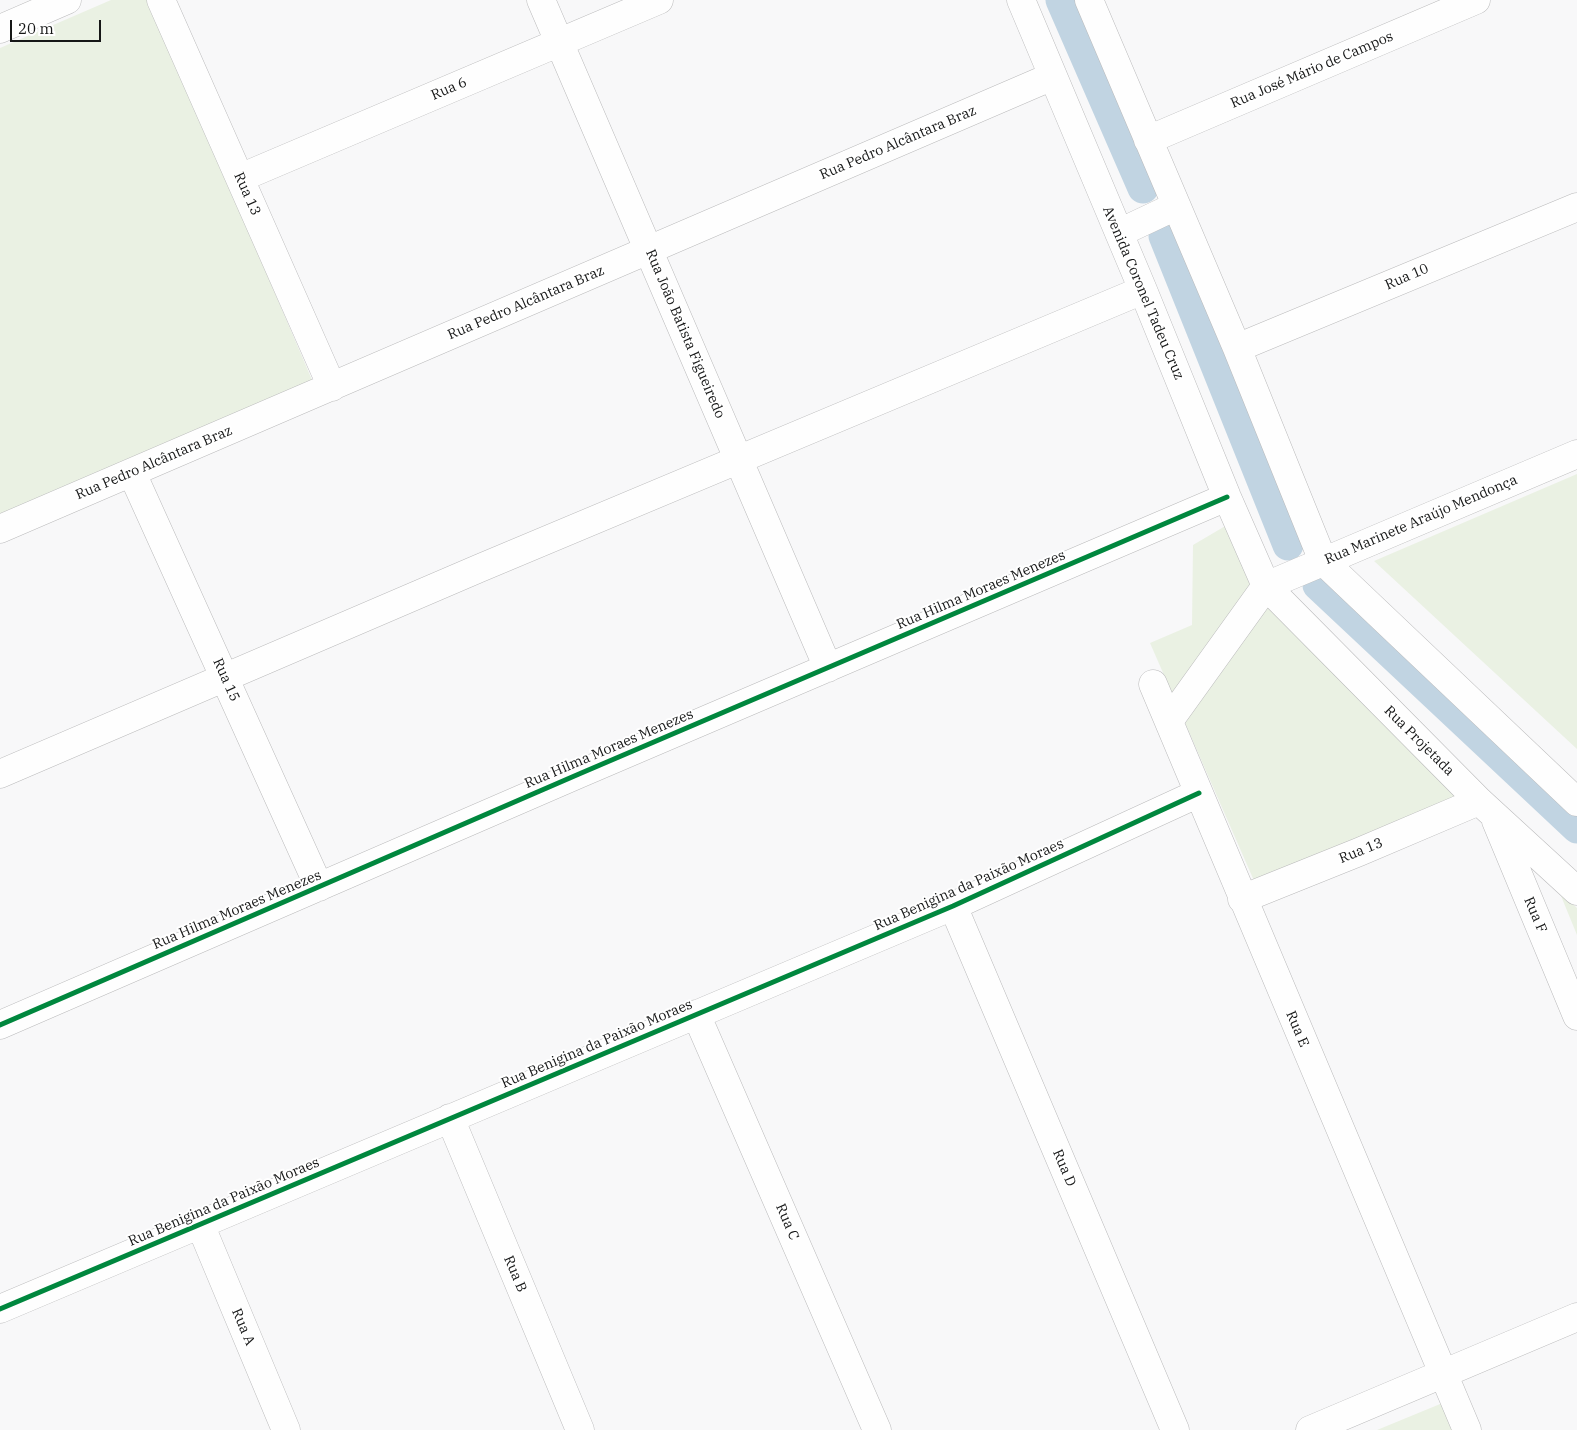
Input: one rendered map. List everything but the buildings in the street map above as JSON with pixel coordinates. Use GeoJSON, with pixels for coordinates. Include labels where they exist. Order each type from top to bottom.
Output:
{"type":"FeatureCollection","features":[{"type":"Feature","properties":{"kind":"street"},"geometry":{"type":"LineString","coordinates":[[0,28],[67,0]]}},
{"type":"Feature","properties":{"kind":"street","name":"Rua 13"},"geometry":{"type":"LineString","coordinates":[[161,0],[332,387]]}},
{"type":"Feature","properties":{"kind":"street","name":"Rua João Batista Figueiredo"},"geometry":{"type":"LineString","coordinates":[[541,0],[828,668]]}},
{"type":"Feature","properties":{"kind":"street","name":"Rua 6"},"geometry":{"type":"LineString","coordinates":[[240,178],[659,0]]}},
{"type":"Feature","properties":{"kind":"street","name":"Avenida Coronel Tadeu Cruz"},"geometry":{"type":"LineString","coordinates":[[1021,0],[1143,290],[1227,497],[1266,586]]}},
{"type":"Feature","properties":{"kind":"street"},"geometry":{"type":"LineString","coordinates":[[1089,0],[1237,348],[1323,561],[1577,802]]}},
{"type":"Feature","properties":{"kind":"street","name":"Rua José Mário de Campos"},"geometry":{"type":"LineString","coordinates":[[1148,140],[1476,0]]}},
{"type":"Feature","properties":{"kind":"street","name":"Rua Pedro Alcântara Braz"},"geometry":{"type":"LineString","coordinates":[[0,529],[1053,76]]}},
{"type":"Feature","properties":{"kind":"street"},"geometry":{"type":"LineString","coordinates":[[1119,233],[1176,206]]}},
{"type":"Feature","properties":{"kind":"street","name":"Rua 10"},"geometry":{"type":"LineString","coordinates":[[1237,348],[1577,207]]}},
{"type":"Feature","properties":{"kind":"street"},"geometry":{"type":"LineString","coordinates":[[0,774],[1143,290]]}},
{"type":"Feature","properties":{"kind":"street","name":"Rua Marinete Araújo Mendonça"},"geometry":{"type":"LineString","coordinates":[[1266,586],[1577,454]]}},
{"type":"Feature","properties":{"kind":"street","name":"Rua 15"},"geometry":{"type":"LineString","coordinates":[[132,473],[319,886]]}},
{"type":"Feature","properties":{"kind":"street","name":"Rua Hilma Moraes Menezes"},"geometry":{"type":"LineString","coordinates":[[0,1025],[319,886],[1227,497]]}},
{"type":"Feature","properties":{"kind":"street"},"geometry":{"type":"LineString","coordinates":[[1169,721],[1266,586]]}},
{"type":"Feature","properties":{"kind":"street","name":"Rua Projetada"},"geometry":{"type":"LineString","coordinates":[[1266,586],[1486,808],[1577,891]]}},
{"type":"Feature","properties":{"kind":"street","name":"Rua E"},"geometry":{"type":"LineString","coordinates":[[1154,684],[1242,899],[1442,1373]]}},
{"type":"Feature","properties":{"kind":"street","name":"Rua Benigina da Paixão Moraes"},"geometry":{"type":"LineString","coordinates":[[0,1309],[953,906],[1199,793]]}},
{"type":"Feature","properties":{"kind":"street","name":"Rua 13"},"geometry":{"type":"LineString","coordinates":[[1242,899],[1359,852],[1486,808]]}},
{"type":"Feature","properties":{"kind":"street","name":"Rua F"},"geometry":{"type":"LineString","coordinates":[[1486,808],[1577,1016]]}},
{"type":"Feature","properties":{"kind":"street","name":"Rua D"},"geometry":{"type":"LineString","coordinates":[[953,906],[1175,1430]]}},
{"type":"Feature","properties":{"kind":"street","name":"Rua C"},"geometry":{"type":"LineString","coordinates":[[696,1014],[877,1430]]}},
{"type":"Feature","properties":{"kind":"street","name":"Rua B"},"geometry":{"type":"LineString","coordinates":[[450,1118],[580,1430]]}},
{"type":"Feature","properties":{"kind":"street","name":"Rua A"},"geometry":{"type":"LineString","coordinates":[[200,1224],[286,1430]]}},
{"type":"Feature","properties":{"kind":"street"},"geometry":{"type":"LineString","coordinates":[[1310,1430],[1577,1317]]}},
{"type":"Feature","properties":{"kind":"street"},"geometry":{"type":"LineString","coordinates":[[1442,1373],[1467,1430]]}},
{"type":"Feature","properties":{"kind":"shaded area"},"geometry":{"type":"Polygon","coordinates":[[[111,0],[150,0],[312,380],[0,515],[0,48],[111,0]]]}},
{"type":"Feature","properties":{"kind":"shaded area"},"geometry":{"type":"Polygon","coordinates":[[[1577,474],[1577,749],[1374,561],[1577,474]]]}},
{"type":"Feature","properties":{"kind":"shaded area"},"geometry":{"type":"Polygon","coordinates":[[[1227,525],[1456,796],[1255,883],[1150,643],[1192,625],[1193,545],[1227,525]]]}},
{"type":"Feature","properties":{"kind":"shaded area"},"geometry":{"type":"Polygon","coordinates":[[[1559,891],[1577,908],[1577,935],[1559,891]]]}},
{"type":"Feature","properties":{"kind":"shaded area"},"geometry":{"type":"Polygon","coordinates":[[[1445,1402],[1456,1430],[1377,1430],[1445,1402]]]}},
{"type":"Feature","properties":{"kind":"waterway"},"geometry":{"type":"LineString","coordinates":[[1061,0],[1143,188]]}},
{"type":"Feature","properties":{"kind":"waterway"},"geometry":{"type":"LineString","coordinates":[[1164,236],[1288,545]]}},
{"type":"Feature","properties":{"kind":"waterway"},"geometry":{"type":"LineString","coordinates":[[1318,585],[1577,828]]}},
{"type":"Feature","properties":{"kind":"cycle path"},"geometry":{"type":"LineString","coordinates":[[0,1025],[579,774],[1227,497]]}},
{"type":"Feature","properties":{"kind":"cycle path"},"geometry":{"type":"LineString","coordinates":[[0,1309],[953,906],[1199,793]]}}]}
